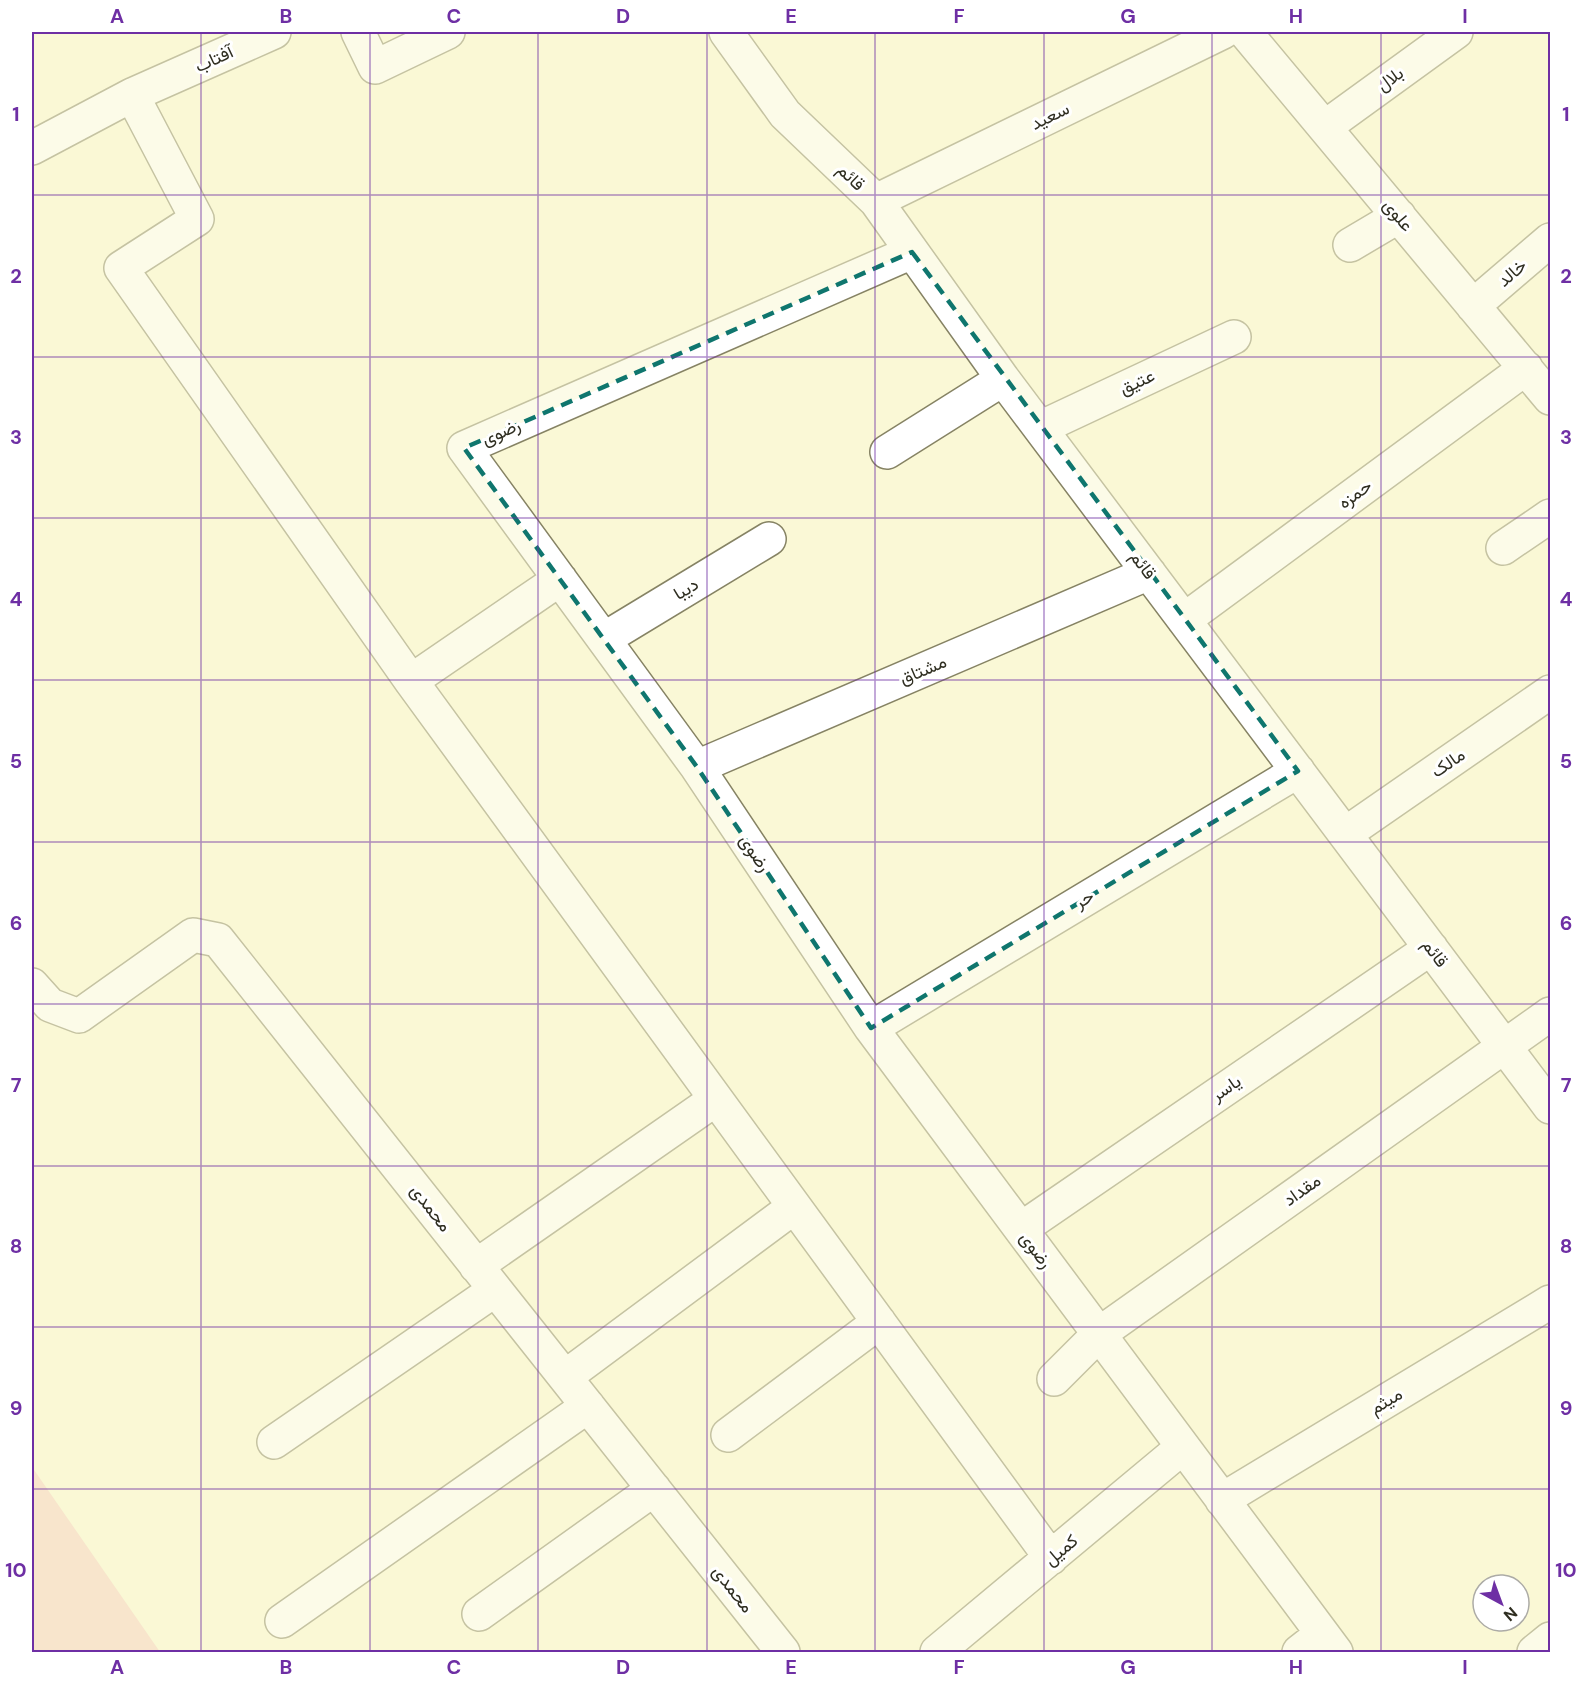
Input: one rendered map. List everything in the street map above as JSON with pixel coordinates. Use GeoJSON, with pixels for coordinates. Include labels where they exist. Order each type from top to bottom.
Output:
{"type":"FeatureCollection","features":[{"type":"Feature","properties":{"kind":"street","name":"آفتاب"},"geometry":{"type":"LineString","coordinates":[[32,148],[132,95],[274,32]]}},
{"type":"Feature","properties":{"kind":"street"},"geometry":{"type":"LineString","coordinates":[[358,32],[375,67],[448,32]]}},
{"type":"Feature","properties":{"kind":"street","name":"قائم"},"geometry":{"type":"LineString","coordinates":[[726,32],[785,114],[876,201],[1003,379],[1551,1107]]}},
{"type":"Feature","properties":{"kind":"street","name":"سعید"},"geometry":{"type":"LineString","coordinates":[[876,201],[1242,32]]}},
{"type":"Feature","properties":{"kind":"street","name":"علوی"},"geometry":{"type":"LineString","coordinates":[[1242,32],[1325,127],[1551,398]]}},
{"type":"Feature","properties":{"kind":"street","name":"بلال"},"geometry":{"type":"LineString","coordinates":[[1325,127],[1456,32]]}},
{"type":"Feature","properties":{"kind":"street"},"geometry":{"type":"LineString","coordinates":[[132,95],[196,219],[121,268],[411,681],[1051,1558]]}},
{"type":"Feature","properties":{"kind":"street"},"geometry":{"type":"LineString","coordinates":[[1350,245],[1399,216]]}},
{"type":"Feature","properties":{"kind":"street","name":"خالد"},"geometry":{"type":"LineString","coordinates":[[1473,306],[1551,240]]}},
{"type":"Feature","properties":{"kind":"street","name":"رضوی"},"geometry":{"type":"LineString","coordinates":[[912,252],[464,448],[697,767],[871,1028],[1222,1500],[1319,1646]]}},
{"type":"Feature","properties":{"kind":"street","name":"عتیق"},"geometry":{"type":"LineString","coordinates":[[1040,428],[1234,337]]}},
{"type":"Feature","properties":{"kind":"street","name":"حمزه"},"geometry":{"type":"LineString","coordinates":[[1184,620],[1526,368]]}},
{"type":"Feature","properties":{"kind":"street"},"geometry":{"type":"LineString","coordinates":[[887,452],[1003,379]]}},
{"type":"Feature","properties":{"kind":"street"},"geometry":{"type":"LineString","coordinates":[[1503,548],[1551,516]]}},
{"type":"Feature","properties":{"kind":"street","name":"دیبا"},"geometry":{"type":"LineString","coordinates":[[604,639],[769,539]]}},
{"type":"Feature","properties":{"kind":"street","name":"مشتاق"},"geometry":{"type":"LineString","coordinates":[[697,767],[1149,573]]}},
{"type":"Feature","properties":{"kind":"street"},"geometry":{"type":"LineString","coordinates":[[411,681],[560,579]]}},
{"type":"Feature","properties":{"kind":"street","name":"مالک"},"geometry":{"type":"LineString","coordinates":[[1345,834],[1551,692]]}},
{"type":"Feature","properties":{"kind":"street","name":"حر"},"geometry":{"type":"LineString","coordinates":[[871,1028],[1298,771]]}},
{"type":"Feature","properties":{"kind":"street","name":"محمدی"},"geometry":{"type":"LineString","coordinates":[[32,985],[50,1005],[79,1016],[193,935],[218,940],[783,1653]]}},
{"type":"Feature","properties":{"kind":"street","name":"یاسر"},"geometry":{"type":"LineString","coordinates":[[1021,1228],[1431,948]]}},
{"type":"Feature","properties":{"kind":"street","name":"مقداد"},"geometry":{"type":"LineString","coordinates":[[1054,1379],[1099,1334],[1551,1014]]}},
{"type":"Feature","properties":{"kind":"street"},"geometry":{"type":"LineString","coordinates":[[274,1442],[716,1099]]}},
{"type":"Feature","properties":{"kind":"street"},"geometry":{"type":"LineString","coordinates":[[565,1377],[794,1207]]}},
{"type":"Feature","properties":{"kind":"street","name":"میثم"},"geometry":{"type":"LineString","coordinates":[[1222,1500],[1551,1302]]}},
{"type":"Feature","properties":{"kind":"street"},"geometry":{"type":"LineString","coordinates":[[728,1436],[879,1322]]}},
{"type":"Feature","properties":{"kind":"street"},"geometry":{"type":"LineString","coordinates":[[282,1621],[588,1406]]}},
{"type":"Feature","properties":{"kind":"street","name":"کمیل"},"geometry":{"type":"LineString","coordinates":[[937,1653],[1183,1447]]}},
{"type":"Feature","properties":{"kind":"street"},"geometry":{"type":"LineString","coordinates":[[479,1614],[654,1489]]}},
{"type":"Feature","properties":{"kind":"street"},"geometry":{"type":"LineString","coordinates":[[1534,1653],[1551,1639]]}},
{"type":"Feature","properties":{"kind":"highlighted area"},"geometry":{"type":"Polygon","coordinates":[[[912,252],[1298,771],[871,1028],[697,767],[464,448],[912,252]]]}},
{"type":"Feature","properties":{"kind":"shaded area"},"geometry":{"type":"Polygon","coordinates":[[[32,1467],[160,1652],[32,1652],[32,1467]]]}}]}
